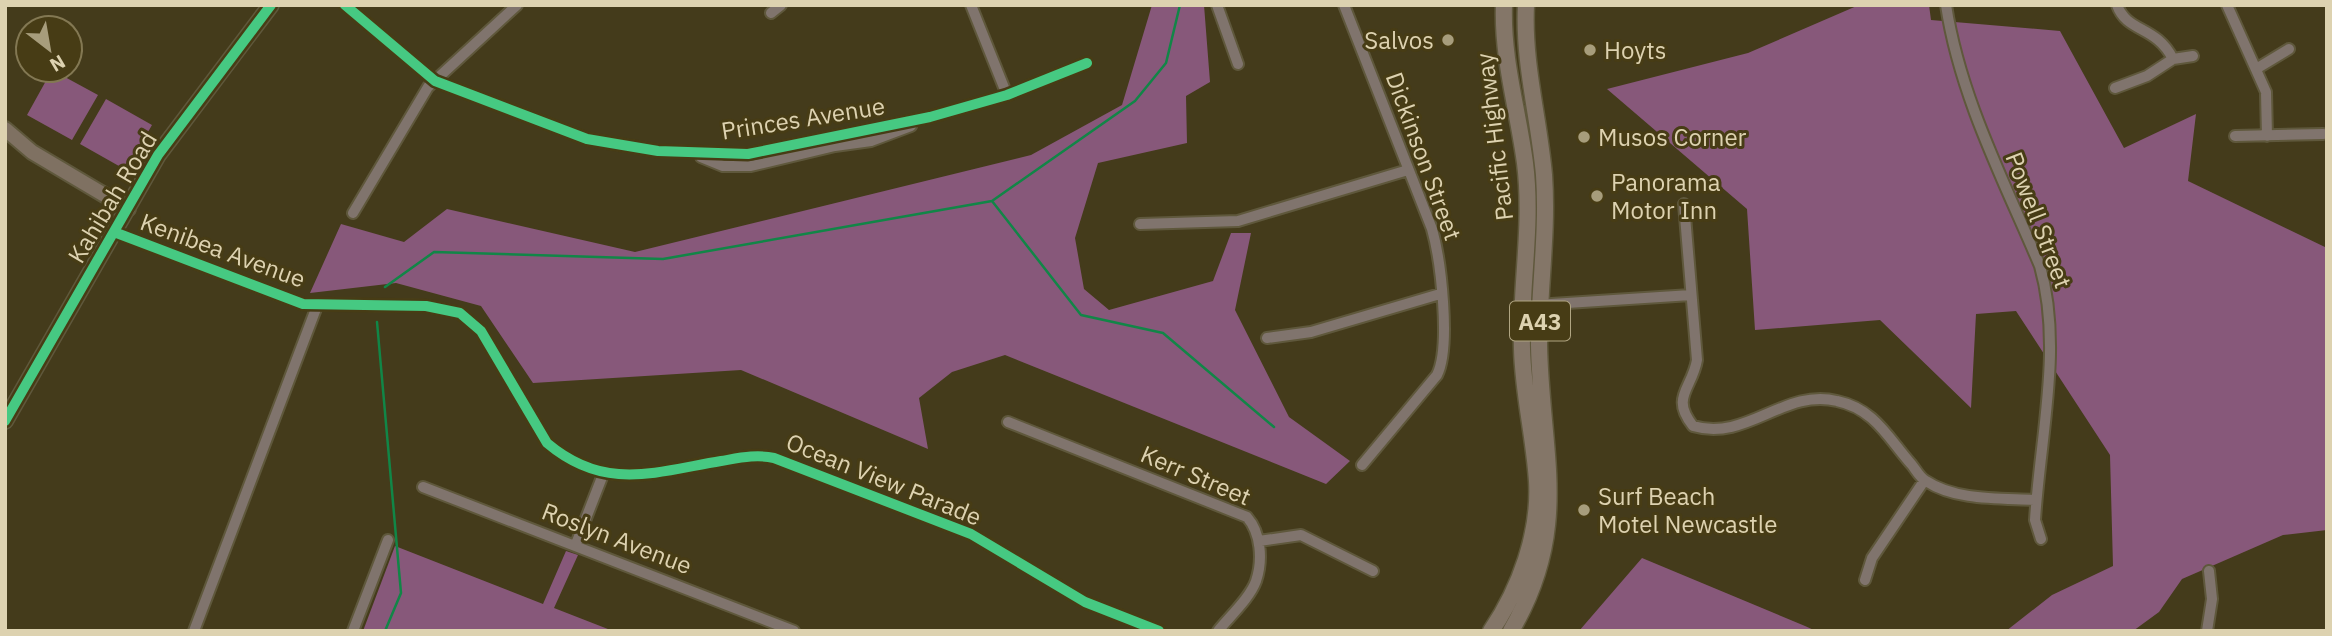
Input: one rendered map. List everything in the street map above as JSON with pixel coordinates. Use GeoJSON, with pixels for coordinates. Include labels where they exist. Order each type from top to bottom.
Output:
{"type":"FeatureCollection","features":[{"type":"Feature","properties":{"kind":"highway","name":"Pacific Highway"},"geometry":{"type":"LineString","coordinates":[[1491,631],[1515,590],[1525,562],[1535,513],[1537,484],[1522,360],[1529,207],[1525,163],[1505,50],[1504,5]]}},
{"type":"Feature","properties":{"kind":"highway","name":"Pacific Highway"},"geometry":{"type":"LineString","coordinates":[[1511,631],[1541,563],[1551,477],[1539,345],[1545,205],[1526,49],[1526,5]]}},
{"type":"Feature","properties":{"kind":"main road","name":"Kahibah Road"},"geometry":{"type":"LineString","coordinates":[[5,421],[158,155],[271,5]]}},
{"type":"Feature","properties":{"kind":"main road","name":"Kenibea Avenue"},"geometry":{"type":"LineString","coordinates":[[5,129],[32,152],[128,209]]}},
{"type":"Feature","properties":{"kind":"street","name":"Princes Avenue"},"geometry":{"type":"LineString","coordinates":[[345,5],[435,81],[587,139],[613,146],[695,154],[748,154],[930,117],[1007,95],[1087,63]]}},
{"type":"Feature","properties":{"kind":"street"},"geometry":{"type":"LineString","coordinates":[[353,214],[392,144],[435,81],[517,5]]}},
{"type":"Feature","properties":{"kind":"street"},"geometry":{"type":"LineString","coordinates":[[771,13],[781,5]]}},
{"type":"Feature","properties":{"kind":"street"},"geometry":{"type":"LineString","coordinates":[[971,5],[1007,95]]}},
{"type":"Feature","properties":{"kind":"street"},"geometry":{"type":"LineString","coordinates":[[1217,5],[1238,64]]}},
{"type":"Feature","properties":{"kind":"street","name":"Dickinson Street"},"geometry":{"type":"LineString","coordinates":[[1344,5],[1439,255],[1445,357],[1437,375],[1362,465]]}},
{"type":"Feature","properties":{"kind":"street","name":"Powell Street"},"geometry":{"type":"LineString","coordinates":[[1946,5],[1956,62],[2040,266],[2048,296],[2050,344],[2035,520],[2040,539]]}},
{"type":"Feature","properties":{"kind":"street"},"geometry":{"type":"LineString","coordinates":[[2117,5],[2126,21],[2164,41],[2173,59]]}},
{"type":"Feature","properties":{"kind":"street"},"geometry":{"type":"LineString","coordinates":[[2227,5],[2266,92],[2267,136]]}},
{"type":"Feature","properties":{"kind":"street"},"geometry":{"type":"LineString","coordinates":[[2256,69],[2289,49]]}},
{"type":"Feature","properties":{"kind":"street"},"geometry":{"type":"LineString","coordinates":[[2115,88],[2147,76],[2173,59],[2193,56]]}},
{"type":"Feature","properties":{"kind":"street"},"geometry":{"type":"LineString","coordinates":[[2235,136],[2323,134]]}},
{"type":"Feature","properties":{"kind":"street"},"geometry":{"type":"LineString","coordinates":[[1140,224],[1238,221],[1408,170]]}},
{"type":"Feature","properties":{"kind":"street"},"geometry":{"type":"LineString","coordinates":[[1684,204],[1697,360],[1694,374],[1681,400],[1684,414],[1693,426],[1724,430],[1743,426],[1792,403],[1813,398],[1835,400],[1872,416],[1924,481],[1966,495],[2036,500]]}},
{"type":"Feature","properties":{"kind":"street","name":"Kenibea Avenue"},"geometry":{"type":"LineString","coordinates":[[114,232],[292,300],[317,306],[194,631]]}},
{"type":"Feature","properties":{"kind":"street"},"geometry":{"type":"LineString","coordinates":[[1268,338],[1311,332],[1440,294]]}},
{"type":"Feature","properties":{"kind":"street"},"geometry":{"type":"LineString","coordinates":[[1523,306],[1691,295]]}},
{"type":"Feature","properties":{"kind":"street","name":"Ocean View Parade"},"geometry":{"type":"LineString","coordinates":[[317,306],[426,306],[460,313],[481,331],[547,443],[559,453],[604,472],[629,477],[747,457],[775,458],[971,534],[1085,602],[1159,631]]}},
{"type":"Feature","properties":{"kind":"street","name":"Kerr Street"},"geometry":{"type":"LineString","coordinates":[[1008,422],[1234,509],[1247,517],[1256,527],[1259,541],[1256,582],[1218,631]]}},
{"type":"Feature","properties":{"kind":"street"},"geometry":{"type":"LineString","coordinates":[[576,544],[604,472]]}},
{"type":"Feature","properties":{"kind":"street"},"geometry":{"type":"LineString","coordinates":[[1866,580],[1872,558],[1924,481]]}},
{"type":"Feature","properties":{"kind":"street","name":"Roslyn Avenue"},"geometry":{"type":"LineString","coordinates":[[423,487],[576,544],[794,631]]}},
{"type":"Feature","properties":{"kind":"street"},"geometry":{"type":"LineString","coordinates":[[1259,541],[1301,535],[1373,571]]}},
{"type":"Feature","properties":{"kind":"street"},"geometry":{"type":"LineString","coordinates":[[353,631],[388,540]]}},
{"type":"Feature","properties":{"kind":"street"},"geometry":{"type":"LineString","coordinates":[[2207,631],[2212,599],[2208,571]]}},
{"type":"Feature","properties":{"kind":"shaded area"},"geometry":{"type":"Polygon","coordinates":[[[1152,5],[1204,5],[1210,82],[1186,96],[1187,143],[1098,163],[1075,238],[1084,289],[1109,310],[1213,281],[1231,233],[1251,233],[1235,310],[1289,417],[1350,461],[1326,484],[1005,355],[952,372],[919,398],[928,449],[741,370],[533,383],[481,306],[396,283],[310,293],[341,224],[404,242],[447,209],[635,252],[1031,155],[1122,105],[1152,5]]]}},
{"type":"Feature","properties":{"kind":"shaded area"},"geometry":{"type":"Polygon","coordinates":[[[1859,5],[1929,5],[1931,20],[2060,31],[2124,148],[2196,114],[2188,181],[2327,248],[2327,530],[2283,535],[2182,579],[2159,612],[2133,631],[2006,631],[2052,595],[2113,566],[2110,455],[2016,311],[1976,314],[1971,408],[1880,320],[1755,330],[1747,209],[1607,89],[1748,53],[1859,5]]]}},
{"type":"Feature","properties":{"kind":"shaded area"},"geometry":{"type":"Polygon","coordinates":[[[44,84],[78,84],[98,95],[72,140],[27,115],[44,84]]]}},
{"type":"Feature","properties":{"kind":"shaded area"},"geometry":{"type":"Polygon","coordinates":[[[106,99],[152,125],[126,170],[80,144],[106,99]]]}},
{"type":"Feature","properties":{"kind":"shaded area"},"geometry":{"type":"Polygon","coordinates":[[[395,546],[543,604],[566,551],[578,555],[554,608],[613,631],[363,631],[395,546]]]}},
{"type":"Feature","properties":{"kind":"shaded area"},"geometry":{"type":"Polygon","coordinates":[[[1642,558],[1805,626],[1816,631],[1579,631],[1642,558]]]}},
{"type":"Feature","properties":{"kind":"waterway"},"geometry":{"type":"LineString","coordinates":[[385,287],[434,252],[663,259],[992,201],[1135,101],[1166,63],[1180,5]]}},
{"type":"Feature","properties":{"kind":"waterway"},"geometry":{"type":"LineString","coordinates":[[992,201],[1081,315],[1163,333],[1274,427]]}},
{"type":"Feature","properties":{"kind":"waterway"},"geometry":{"type":"LineString","coordinates":[[377,322],[401,593],[385,631]]}},
{"type":"Feature","properties":{"kind":"cycle path"},"geometry":{"type":"LineString","coordinates":[[5,421],[158,155],[271,5]]}},
{"type":"Feature","properties":{"kind":"cycle path"},"geometry":{"type":"LineString","coordinates":[[345,5],[435,81],[587,139],[658,151],[748,154],[930,117],[1007,95],[1087,63]]}},
{"type":"Feature","properties":{"kind":"cycle path"},"geometry":{"type":"LineString","coordinates":[[114,232],[303,304],[426,306],[460,313],[481,331],[547,443],[568,458],[589,468],[631,475],[748,457],[774,458],[971,534],[1085,602],[1159,631]]}},
{"type":"Feature","properties":{"kind":"place","name":"Salvos"},"geometry":{"type":"Point","coordinates":[1448,40]}},
{"type":"Feature","properties":{"kind":"place","name":"Hoyts"},"geometry":{"type":"Point","coordinates":[1590,50]}},
{"type":"Feature","properties":{"kind":"place","name":"Musos Corner"},"geometry":{"type":"Point","coordinates":[1584,137]}},
{"type":"Feature","properties":{"kind":"place","name":"Panorama Motor Inn"},"geometry":{"type":"Point","coordinates":[1597,196]}},
{"type":"Feature","properties":{"kind":"place","name":"Surf Beach Motel Newcastle"},"geometry":{"type":"Point","coordinates":[1584,510]}}]}
